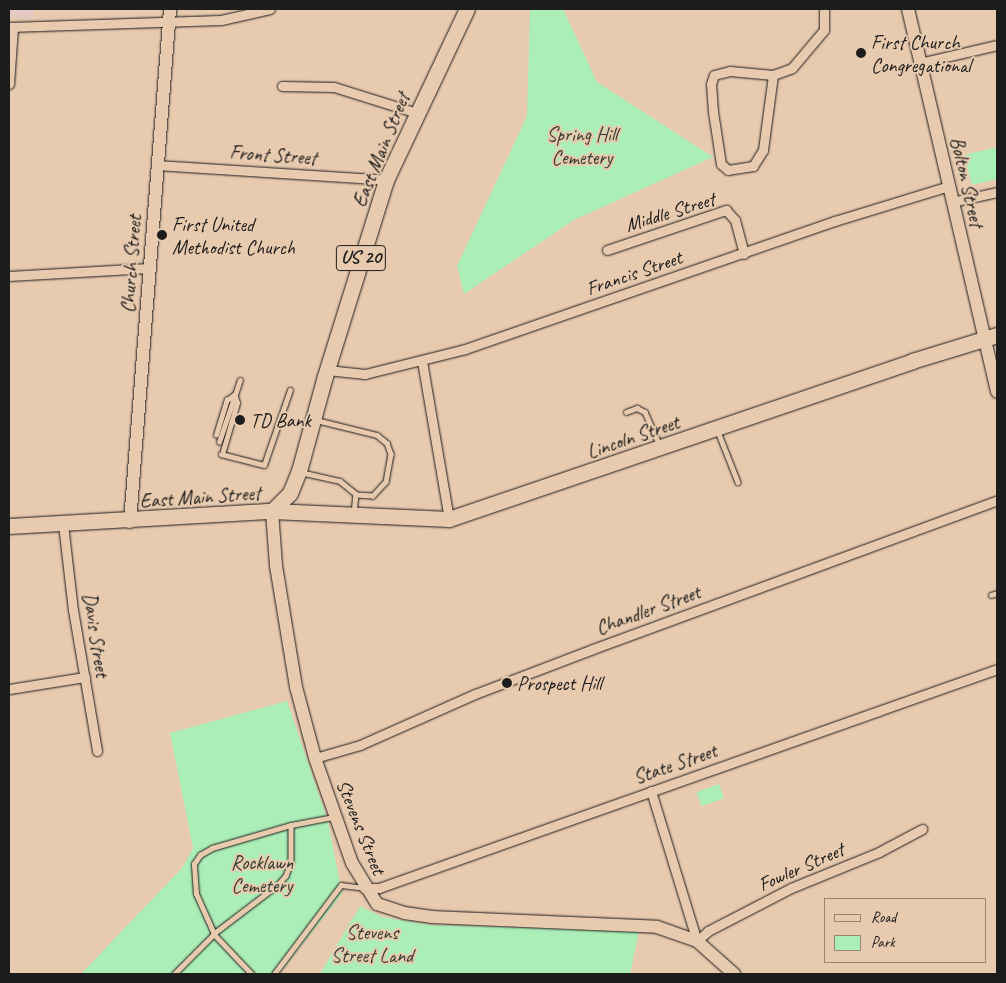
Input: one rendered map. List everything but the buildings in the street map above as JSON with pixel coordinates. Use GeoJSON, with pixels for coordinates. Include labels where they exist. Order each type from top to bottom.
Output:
{"type":"FeatureCollection","features":[{"type":"Feature","properties":{"kind":"main road","name":"East Main Street"},"geometry":{"type":"LineString","coordinates":[[9,526],[130,522],[272,511],[290,493],[299,471],[327,370],[386,180],[466,9]]}},
{"type":"Feature","properties":{"kind":"main road","name":"Lincoln Street"},"geometry":{"type":"LineString","coordinates":[[272,511],[449,519],[991,337]]}},
{"type":"Feature","properties":{"kind":"street","name":"Church Street"},"geometry":{"type":"LineString","coordinates":[[130,522],[170,9]]}},
{"type":"Feature","properties":{"kind":"street"},"geometry":{"type":"LineString","coordinates":[[9,84],[11,27],[221,20],[270,9]]}},
{"type":"Feature","properties":{"kind":"street"},"geometry":{"type":"LineString","coordinates":[[773,75],[763,150],[753,166],[728,170],[721,164],[713,112],[710,84],[714,75],[730,71],[773,75],[801,60],[824,30],[824,9]]}},
{"type":"Feature","properties":{"kind":"street","name":"Bolton Street"},"geometry":{"type":"LineString","coordinates":[[908,9],[919,64],[952,202],[991,337],[997,392]]}},
{"type":"Feature","properties":{"kind":"street"},"geometry":{"type":"LineString","coordinates":[[919,64],[997,45]]}},
{"type":"Feature","properties":{"kind":"street"},"geometry":{"type":"LineString","coordinates":[[282,86],[334,87],[417,113]]}},
{"type":"Feature","properties":{"kind":"street","name":"Front Street"},"geometry":{"type":"LineString","coordinates":[[157,165],[386,180]]}},
{"type":"Feature","properties":{"kind":"street","name":"Francis Street"},"geometry":{"type":"LineString","coordinates":[[327,370],[366,374],[422,361],[519,331],[949,186]]}},
{"type":"Feature","properties":{"kind":"street"},"geometry":{"type":"LineString","coordinates":[[952,202],[997,192]]}},
{"type":"Feature","properties":{"kind":"street","name":"Middle Street"},"geometry":{"type":"LineString","coordinates":[[607,250],[726,210],[735,220],[744,254]]}},
{"type":"Feature","properties":{"kind":"street"},"geometry":{"type":"LineString","coordinates":[[9,276],[149,268]]}},
{"type":"Feature","properties":{"kind":"street"},"geometry":{"type":"LineString","coordinates":[[422,361],[449,519]]}},
{"type":"Feature","properties":{"kind":"street","name":"Chandler Street"},"geometry":{"type":"LineString","coordinates":[[315,758],[360,745],[475,694],[584,652],[997,500]]}},
{"type":"Feature","properties":{"kind":"street","name":"Stevens Street"},"geometry":{"type":"LineString","coordinates":[[272,511],[276,566],[296,688],[315,758],[334,817],[364,888],[377,904],[404,913],[470,920],[631,924],[657,927],[697,940],[734,974]]}},
{"type":"Feature","properties":{"kind":"street","name":"Davis Street"},"geometry":{"type":"LineString","coordinates":[[63,524],[97,751]]}},
{"type":"Feature","properties":{"kind":"street","name":"State Street"},"geometry":{"type":"LineString","coordinates":[[364,888],[379,888],[997,669]]}},
{"type":"Feature","properties":{"kind":"street"},"geometry":{"type":"LineString","coordinates":[[9,689],[85,677]]}},
{"type":"Feature","properties":{"kind":"street"},"geometry":{"type":"LineString","coordinates":[[651,791],[697,940]]}},
{"type":"Feature","properties":{"kind":"street","name":"Fowler Street"},"geometry":{"type":"LineString","coordinates":[[697,940],[708,931],[791,888],[879,852],[922,828]]}},
{"type":"Feature","properties":{"kind":"lane"},"geometry":{"type":"LineString","coordinates":[[219,442],[240,380]]}},
{"type":"Feature","properties":{"kind":"lane"},"geometry":{"type":"LineString","coordinates":[[234,395],[237,403],[222,452],[264,465],[290,390]]}},
{"type":"Feature","properties":{"kind":"lane"},"geometry":{"type":"LineString","coordinates":[[216,435],[227,400],[234,395]]}},
{"type":"Feature","properties":{"kind":"lane"},"geometry":{"type":"LineString","coordinates":[[626,412],[637,408],[645,412],[661,449]]}},
{"type":"Feature","properties":{"kind":"lane"},"geometry":{"type":"LineString","coordinates":[[299,471],[340,481],[356,495],[373,496],[386,482],[391,454],[387,443],[378,435],[314,420]]}},
{"type":"Feature","properties":{"kind":"lane"},"geometry":{"type":"LineString","coordinates":[[717,429],[738,482]]}},
{"type":"Feature","properties":{"kind":"lane"},"geometry":{"type":"LineString","coordinates":[[354,515],[356,495]]}},
{"type":"Feature","properties":{"kind":"lane"},"geometry":{"type":"LineString","coordinates":[[991,595],[997,593]]}},
{"type":"Feature","properties":{"kind":"lane"},"geometry":{"type":"LineString","coordinates":[[252,974],[214,934],[196,894],[194,864],[200,855],[212,848],[290,825],[334,817]]}},
{"type":"Feature","properties":{"kind":"lane"},"geometry":{"type":"LineString","coordinates":[[174,974],[214,934],[270,892],[286,876],[291,863],[290,825]]}},
{"type":"Feature","properties":{"kind":"lane"},"geometry":{"type":"LineString","coordinates":[[274,974],[341,885],[364,888]]}},
{"type":"Feature","properties":{"kind":"shaded area"},"geometry":{"type":"Polygon","coordinates":[[[9,9],[34,9],[34,18],[9,18],[9,9]]]}},
{"type":"Feature","properties":{"kind":"green space","name":"Spring Hill Cemetery"},"geometry":{"type":"Polygon","coordinates":[[[530,9],[563,9],[597,82],[713,157],[574,220],[464,294],[457,266],[527,116],[530,9]]]}},
{"type":"Feature","properties":{"kind":"green space"},"geometry":{"type":"Polygon","coordinates":[[[997,147],[997,179],[972,185],[964,155],[997,147]]]}},
{"type":"Feature","properties":{"kind":"green space","name":"Rocklawn Cemetery"},"geometry":{"type":"Polygon","coordinates":[[[287,701],[328,822],[342,894],[279,974],[81,974],[182,868],[193,848],[170,733],[287,701]]]}},
{"type":"Feature","properties":{"kind":"green space"},"geometry":{"type":"Polygon","coordinates":[[[719,784],[724,798],[702,806],[696,792],[719,784]]]}},
{"type":"Feature","properties":{"kind":"green space","name":"Stevens Street Land"},"geometry":{"type":"Polygon","coordinates":[[[360,906],[382,917],[430,925],[639,931],[630,974],[320,974],[360,906]]]}},
{"type":"Feature","properties":{"kind":"place","name":"First Church Congregational"},"geometry":{"type":"Point","coordinates":[861,53]}},
{"type":"Feature","properties":{"kind":"place","name":"First United Methodist Church"},"geometry":{"type":"Point","coordinates":[162,235]}},
{"type":"Feature","properties":{"kind":"place","name":"TD Bank"},"geometry":{"type":"Point","coordinates":[240,420]}},
{"type":"Feature","properties":{"kind":"place","name":"Prospect Hill"},"geometry":{"type":"Point","coordinates":[507,683]}}]}
